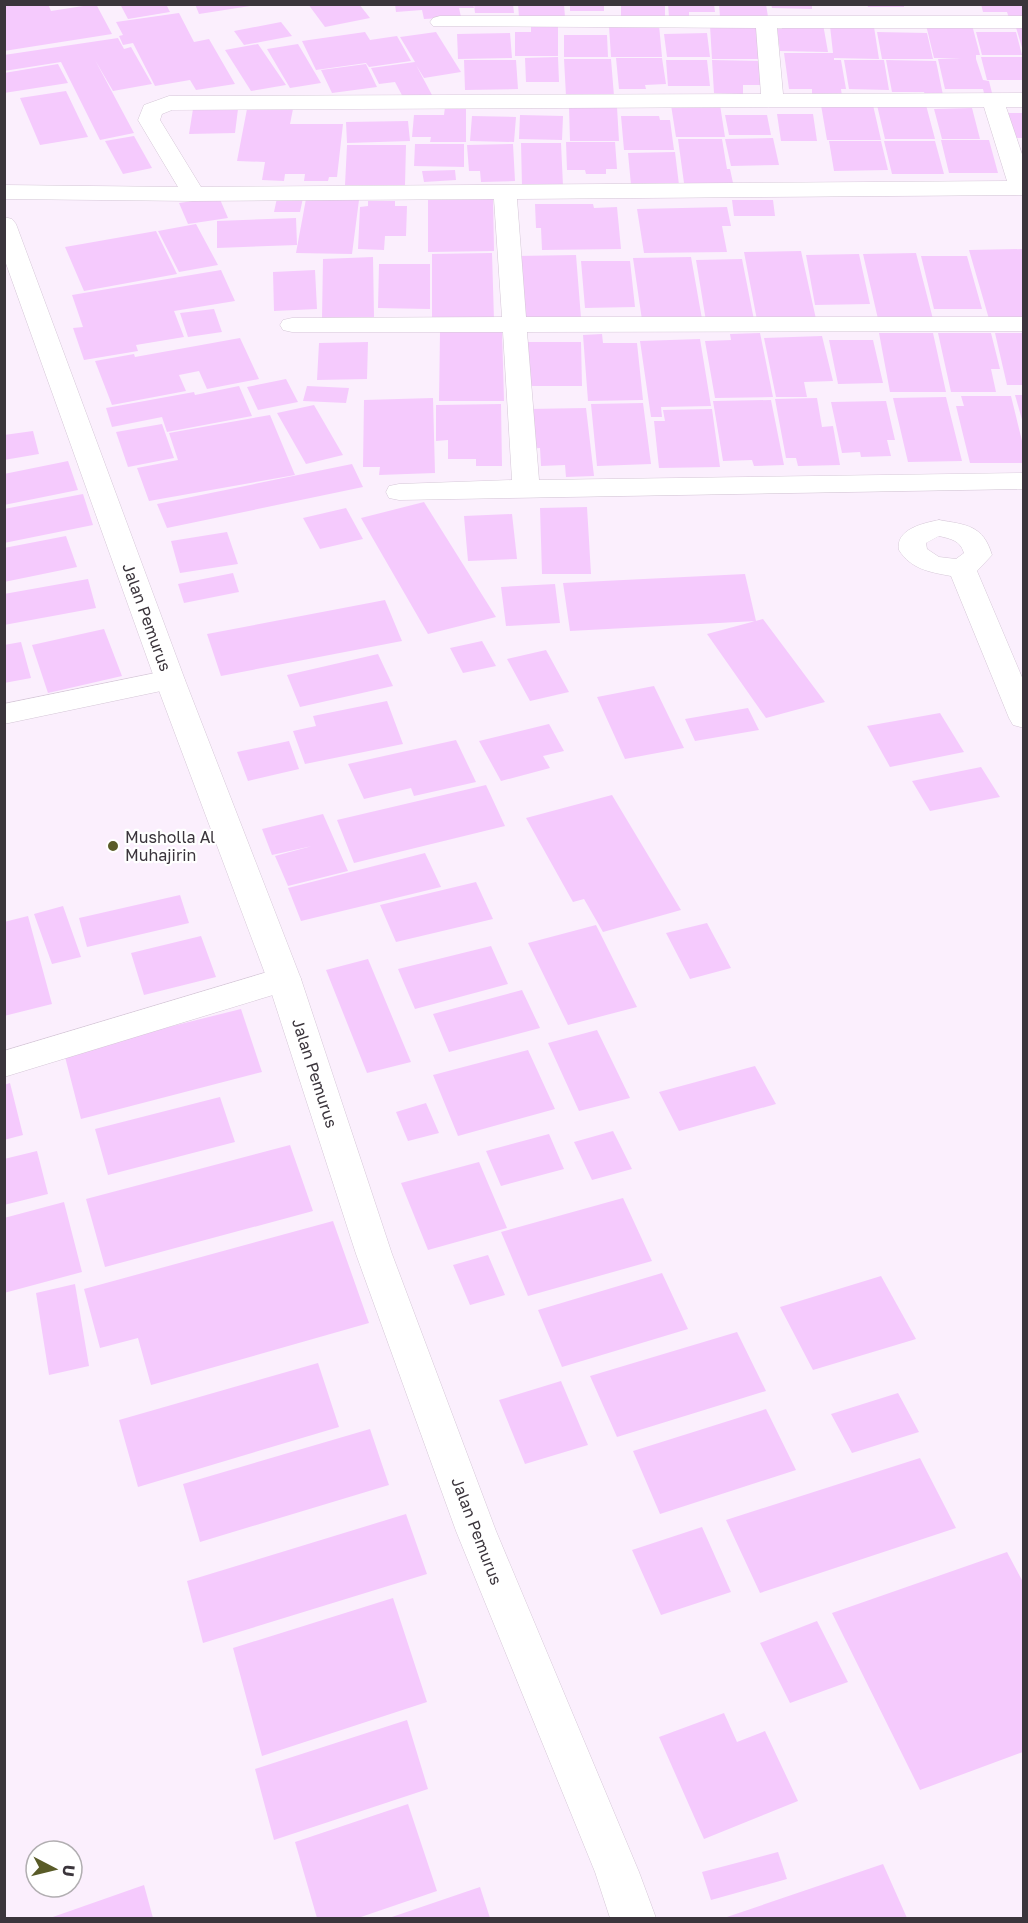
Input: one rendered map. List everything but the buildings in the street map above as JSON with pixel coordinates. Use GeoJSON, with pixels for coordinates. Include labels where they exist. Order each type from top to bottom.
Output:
{"type":"FeatureCollection","features":[{"type":"Feature","properties":{"kind":"street"},"geometry":{"type":"LineString","coordinates":[[440,22],[766,22],[977,13],[1023,22]]}},
{"type":"Feature","properties":{"kind":"street"},"geometry":{"type":"LineString","coordinates":[[766,22],[773,102]]}},
{"type":"Feature","properties":{"kind":"street"},"geometry":{"type":"LineString","coordinates":[[4,192],[194,194],[1022,188],[993,100]]}},
{"type":"Feature","properties":{"kind":"street"},"geometry":{"type":"LineString","coordinates":[[194,194],[150,120],[152,110],[160,105],[169,103],[1023,100]]}},
{"type":"Feature","properties":{"kind":"street"},"geometry":{"type":"LineString","coordinates":[[505,191],[526,488]]}},
{"type":"Feature","properties":{"kind":"street","name":"Jalan Pemurus"},"geometry":{"type":"LineString","coordinates":[[4,224],[170,680],[284,979],[374,1254],[476,1531],[617,1872],[633,1918]]}},
{"type":"Feature","properties":{"kind":"street"},"geometry":{"type":"LineString","coordinates":[[292,325],[513,327],[1023,324]]}},
{"type":"Feature","properties":{"kind":"street"},"geometry":{"type":"LineString","coordinates":[[399,492],[1023,481]]}},
{"type":"Feature","properties":{"kind":"street"},"geometry":{"type":"LineString","coordinates":[[963,569],[1023,718]]}},
{"type":"Feature","properties":{"kind":"street"},"geometry":{"type":"LineString","coordinates":[[4,714],[170,680]]}},
{"type":"Feature","properties":{"kind":"street"},"geometry":{"type":"LineString","coordinates":[[4,1064],[284,979]]}},
{"type":"Feature","properties":{"kind":"place","name":"Musholla Al Muhajirin"},"geometry":{"type":"Point","coordinates":[113,846]}}]}
